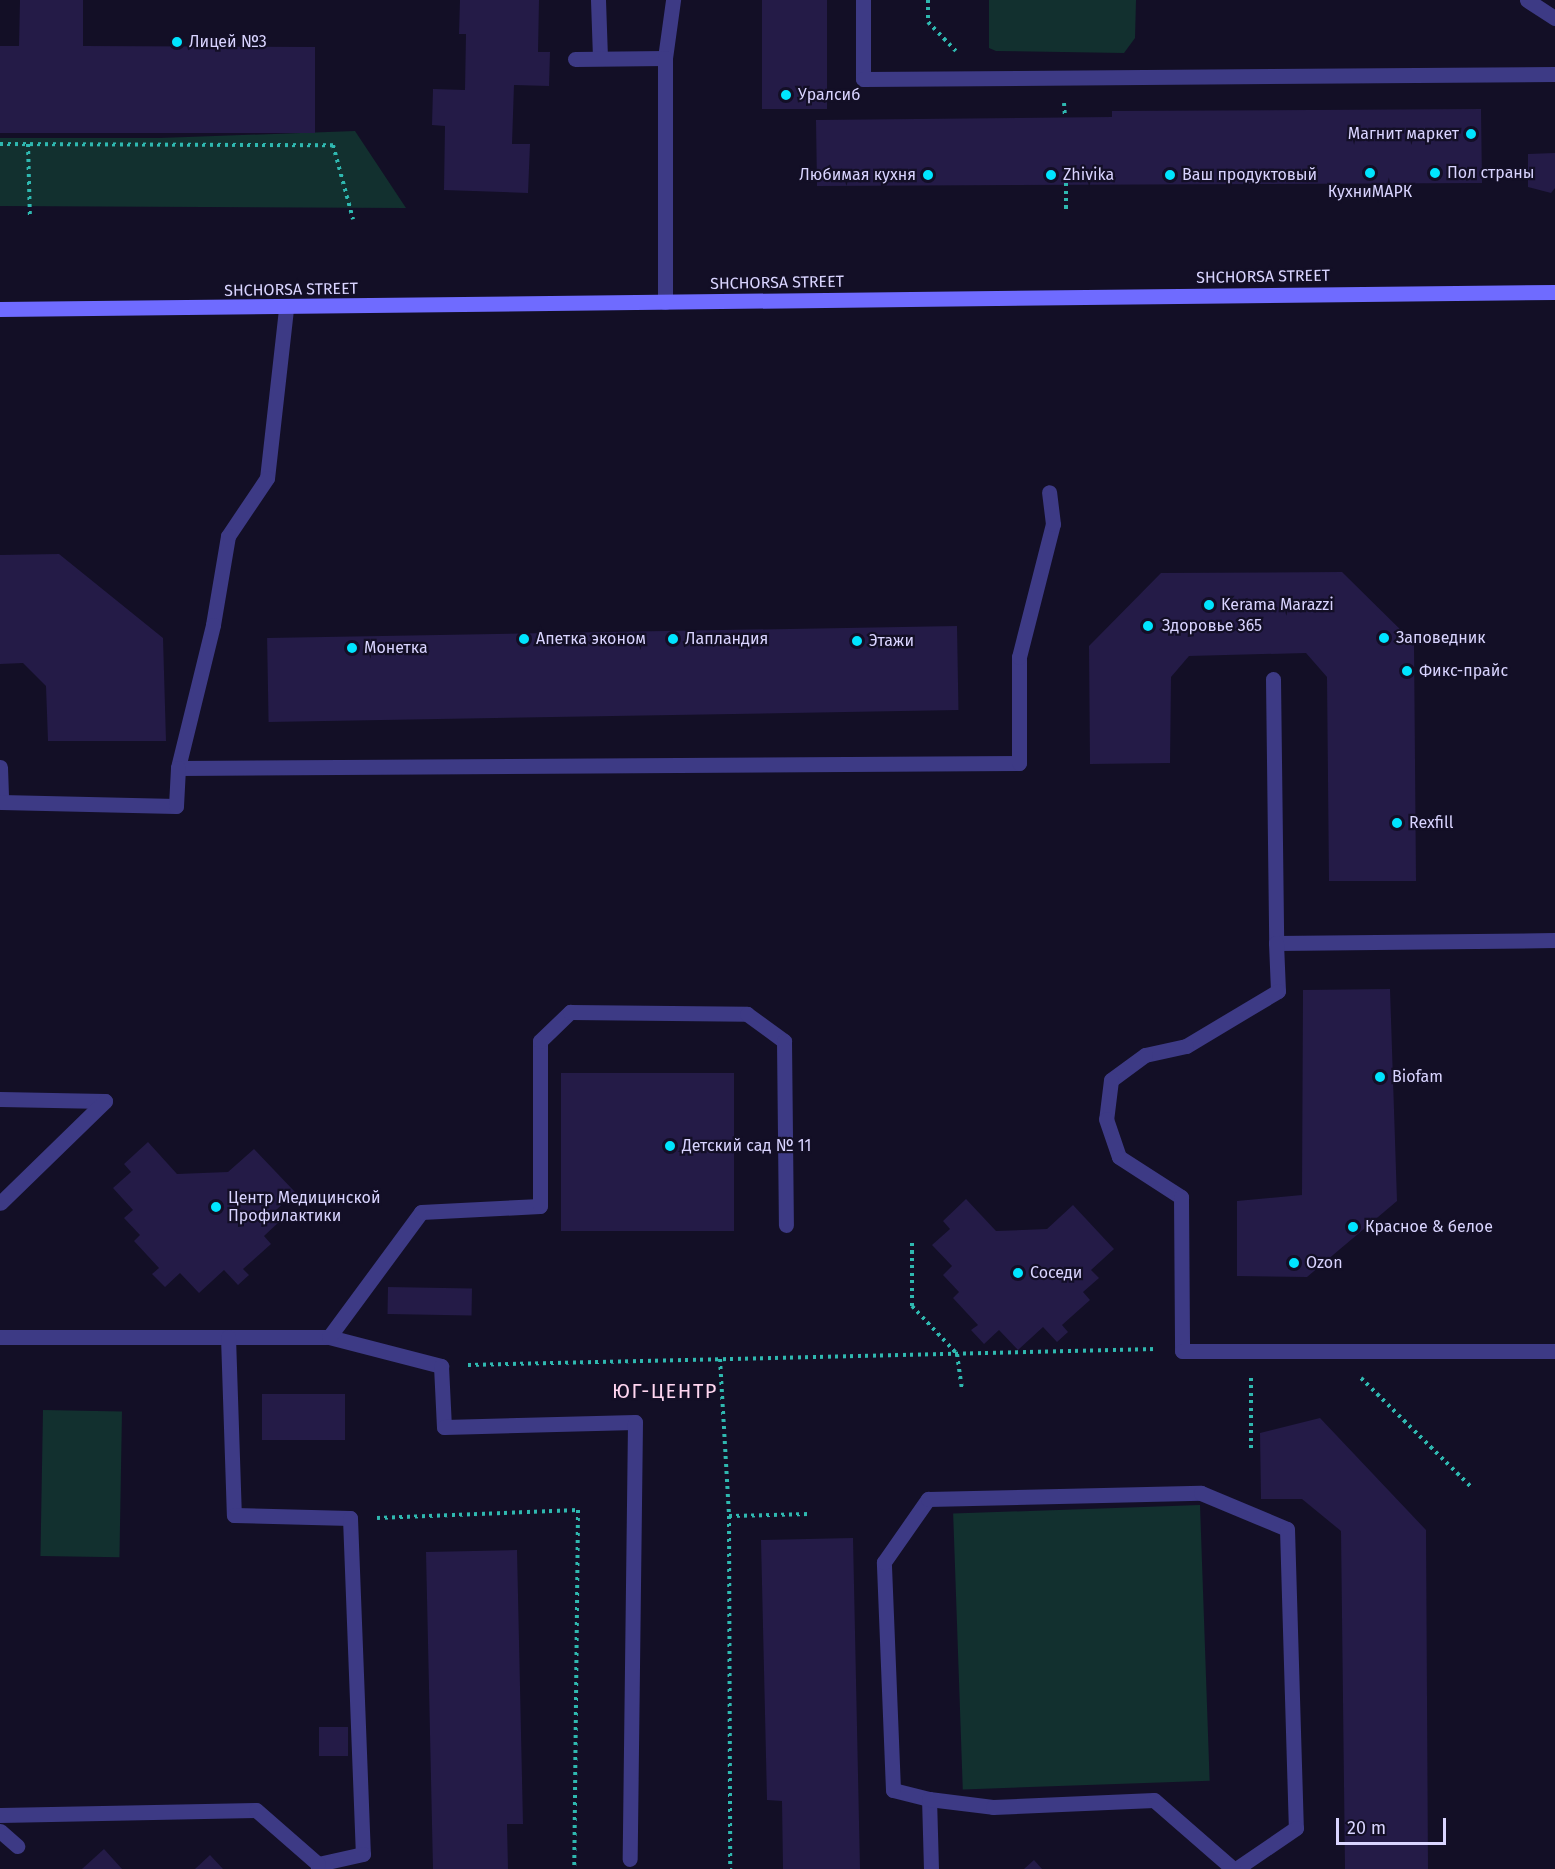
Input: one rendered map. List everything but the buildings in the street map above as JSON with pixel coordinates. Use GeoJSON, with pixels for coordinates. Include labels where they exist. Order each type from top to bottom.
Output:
{"type":"FeatureCollection","features":[{"type":"Feature","properties":{"kind":"main road","name":"SHCHORSA STREET"},"geometry":{"type":"LineString","coordinates":[[0,309],[286,309],[665,302],[1555,292]]}},
{"type":"Feature","properties":{"kind":"lane"},"geometry":{"type":"LineString","coordinates":[[598,0],[600,58]]}},
{"type":"Feature","properties":{"kind":"lane"},"geometry":{"type":"LineString","coordinates":[[665,302],[665,58],[673,0]]}},
{"type":"Feature","properties":{"kind":"lane"},"geometry":{"type":"LineString","coordinates":[[863,0],[863,79],[1555,74]]}},
{"type":"Feature","properties":{"kind":"lane"},"geometry":{"type":"LineString","coordinates":[[1527,0],[1540,4],[1555,18]]}},
{"type":"Feature","properties":{"kind":"lane"},"geometry":{"type":"LineString","coordinates":[[575,59],[665,58]]}},
{"type":"Feature","properties":{"kind":"lane"},"geometry":{"type":"LineString","coordinates":[[0,767],[1,802],[176,806],[178,768],[213,625],[228,536],[267,478],[286,309]]}},
{"type":"Feature","properties":{"kind":"lane"},"geometry":{"type":"LineString","coordinates":[[178,768],[1019,763],[1019,657],[1053,524],[1049,492]]}},
{"type":"Feature","properties":{"kind":"lane"},"geometry":{"type":"LineString","coordinates":[[1273,679],[1275,943],[1278,991],[1186,1046],[1146,1055],[1111,1080],[1106,1119],[1119,1157],[1181,1197],[1182,1351],[1555,1351]]}},
{"type":"Feature","properties":{"kind":"lane"},"geometry":{"type":"LineString","coordinates":[[1275,943],[1555,940]]}},
{"type":"Feature","properties":{"kind":"lane"},"geometry":{"type":"LineString","coordinates":[[329,1337],[421,1212],[540,1206],[540,1041],[570,1012],[747,1014],[784,1041],[786,1225]]}},
{"type":"Feature","properties":{"kind":"lane"},"geometry":{"type":"LineString","coordinates":[[0,1099],[105,1101],[0,1203]]}},
{"type":"Feature","properties":{"kind":"lane"},"geometry":{"type":"LineString","coordinates":[[0,1337],[329,1337],[441,1366],[444,1427],[635,1422],[630,1859]]}},
{"type":"Feature","properties":{"kind":"lane"},"geometry":{"type":"LineString","coordinates":[[0,1815],[256,1810],[318,1866],[363,1854],[350,1518],[234,1515],[228,1337]]}},
{"type":"Feature","properties":{"kind":"lane"},"geometry":{"type":"LineString","coordinates":[[1201,1493],[1287,1529],[1296,1828],[1235,1869],[1154,1800],[993,1808],[929,1799],[893,1790],[884,1562],[928,1499],[1201,1493]]}},
{"type":"Feature","properties":{"kind":"lane"},"geometry":{"type":"LineString","coordinates":[[929,1799],[931,1869]]}},
{"type":"Feature","properties":{"kind":"lane"},"geometry":{"type":"LineString","coordinates":[[0,1832],[17,1846]]}},
{"type":"Feature","properties":{"kind":"path"},"geometry":{"type":"LineString","coordinates":[[928,0],[928,22],[980,77]]}},
{"type":"Feature","properties":{"kind":"path"},"geometry":{"type":"LineString","coordinates":[[0,144],[333,145],[353,219]]}},
{"type":"Feature","properties":{"kind":"path"},"geometry":{"type":"LineString","coordinates":[[28,144],[30,218]]}},
{"type":"Feature","properties":{"kind":"path"},"geometry":{"type":"LineString","coordinates":[[1066,183],[1066,212]]}},
{"type":"Feature","properties":{"kind":"path"},"geometry":{"type":"LineString","coordinates":[[912,1243],[912,1306],[957,1354],[962,1391]]}},
{"type":"Feature","properties":{"kind":"path"},"geometry":{"type":"LineString","coordinates":[[441,1366],[1182,1351]]}},
{"type":"Feature","properties":{"kind":"path"},"geometry":{"type":"LineString","coordinates":[[720,1359],[729,1516],[730,1869]]}},
{"type":"Feature","properties":{"kind":"path"},"geometry":{"type":"LineString","coordinates":[[1251,1371],[1251,1448]]}},
{"type":"Feature","properties":{"kind":"path"},"geometry":{"type":"LineString","coordinates":[[1355,1371],[1471,1487]]}},
{"type":"Feature","properties":{"kind":"path"},"geometry":{"type":"LineString","coordinates":[[350,1518],[578,1510],[574,1869]]}},
{"type":"Feature","properties":{"kind":"path"},"geometry":{"type":"LineString","coordinates":[[729,1516],[809,1514]]}},
{"type":"Feature","properties":{"kind":"green space"},"geometry":{"type":"Polygon","coordinates":[[[989,0],[1136,0],[1135,38],[1124,53],[996,51],[989,48],[989,0]]]}},
{"type":"Feature","properties":{"kind":"green space"},"geometry":{"type":"Polygon","coordinates":[[[355,131],[406,208],[0,206],[0,138],[160,138],[355,131]]]}},
{"type":"Feature","properties":{"kind":"green space"},"geometry":{"type":"Polygon","coordinates":[[[43,1410],[122,1411],[119,1557],[40,1556],[43,1410]]]}},
{"type":"Feature","properties":{"kind":"green space"},"geometry":{"type":"Polygon","coordinates":[[[1200,1505],[1210,1781],[963,1789],[953,1514],[1200,1505]]]}},
{"type":"Feature","properties":{"kind":"place","name":"Лицей №3"},"geometry":{"type":"Point","coordinates":[177,42]}},
{"type":"Feature","properties":{"kind":"place","name":"Уралсиб"},"geometry":{"type":"Point","coordinates":[786,95]}},
{"type":"Feature","properties":{"kind":"place","name":"Магнит маркет"},"geometry":{"type":"Point","coordinates":[1471,134]}},
{"type":"Feature","properties":{"kind":"place","name":"КухниМАРК"},"geometry":{"type":"Point","coordinates":[1370,173]}},
{"type":"Feature","properties":{"kind":"place","name":"Пол страны"},"geometry":{"type":"Point","coordinates":[1435,173]}},
{"type":"Feature","properties":{"kind":"place","name":"Любимая кухня"},"geometry":{"type":"Point","coordinates":[928,175]}},
{"type":"Feature","properties":{"kind":"place","name":"Zhivika"},"geometry":{"type":"Point","coordinates":[1051,175]}},
{"type":"Feature","properties":{"kind":"place","name":"Ваш продуктовый"},"geometry":{"type":"Point","coordinates":[1170,175]}},
{"type":"Feature","properties":{"kind":"place","name":"Kerama Marazzi"},"geometry":{"type":"Point","coordinates":[1209,605]}},
{"type":"Feature","properties":{"kind":"place","name":"Здоровье 365"},"geometry":{"type":"Point","coordinates":[1148,626]}},
{"type":"Feature","properties":{"kind":"place","name":"Заповедник"},"geometry":{"type":"Point","coordinates":[1384,638]}},
{"type":"Feature","properties":{"kind":"place","name":"Апетка эконом"},"geometry":{"type":"Point","coordinates":[524,639]}},
{"type":"Feature","properties":{"kind":"place","name":"Лапландия"},"geometry":{"type":"Point","coordinates":[673,639]}},
{"type":"Feature","properties":{"kind":"place","name":"Этажи"},"geometry":{"type":"Point","coordinates":[857,641]}},
{"type":"Feature","properties":{"kind":"place","name":"Монетка"},"geometry":{"type":"Point","coordinates":[352,648]}},
{"type":"Feature","properties":{"kind":"place","name":"Фикс-прайс"},"geometry":{"type":"Point","coordinates":[1407,671]}},
{"type":"Feature","properties":{"kind":"place","name":"Rexfill"},"geometry":{"type":"Point","coordinates":[1397,823]}},
{"type":"Feature","properties":{"kind":"place","name":"Biofam"},"geometry":{"type":"Point","coordinates":[1380,1077]}},
{"type":"Feature","properties":{"kind":"place","name":"Детский сад № 11"},"geometry":{"type":"Point","coordinates":[670,1146]}},
{"type":"Feature","properties":{"kind":"place","name":"Центр Медицинской Профилактики"},"geometry":{"type":"Point","coordinates":[216,1207]}},
{"type":"Feature","properties":{"kind":"place","name":"Красное & белое"},"geometry":{"type":"Point","coordinates":[1353,1227]}},
{"type":"Feature","properties":{"kind":"place","name":"Ozon"},"geometry":{"type":"Point","coordinates":[1294,1263]}},
{"type":"Feature","properties":{"kind":"place","name":"Соседи"},"geometry":{"type":"Point","coordinates":[1018,1273]}},
{"type":"Feature","properties":{"kind":"district","name":"ЮГ-ЦЕНТР"},"geometry":{"type":"Point","coordinates":[665,1391]}}]}
